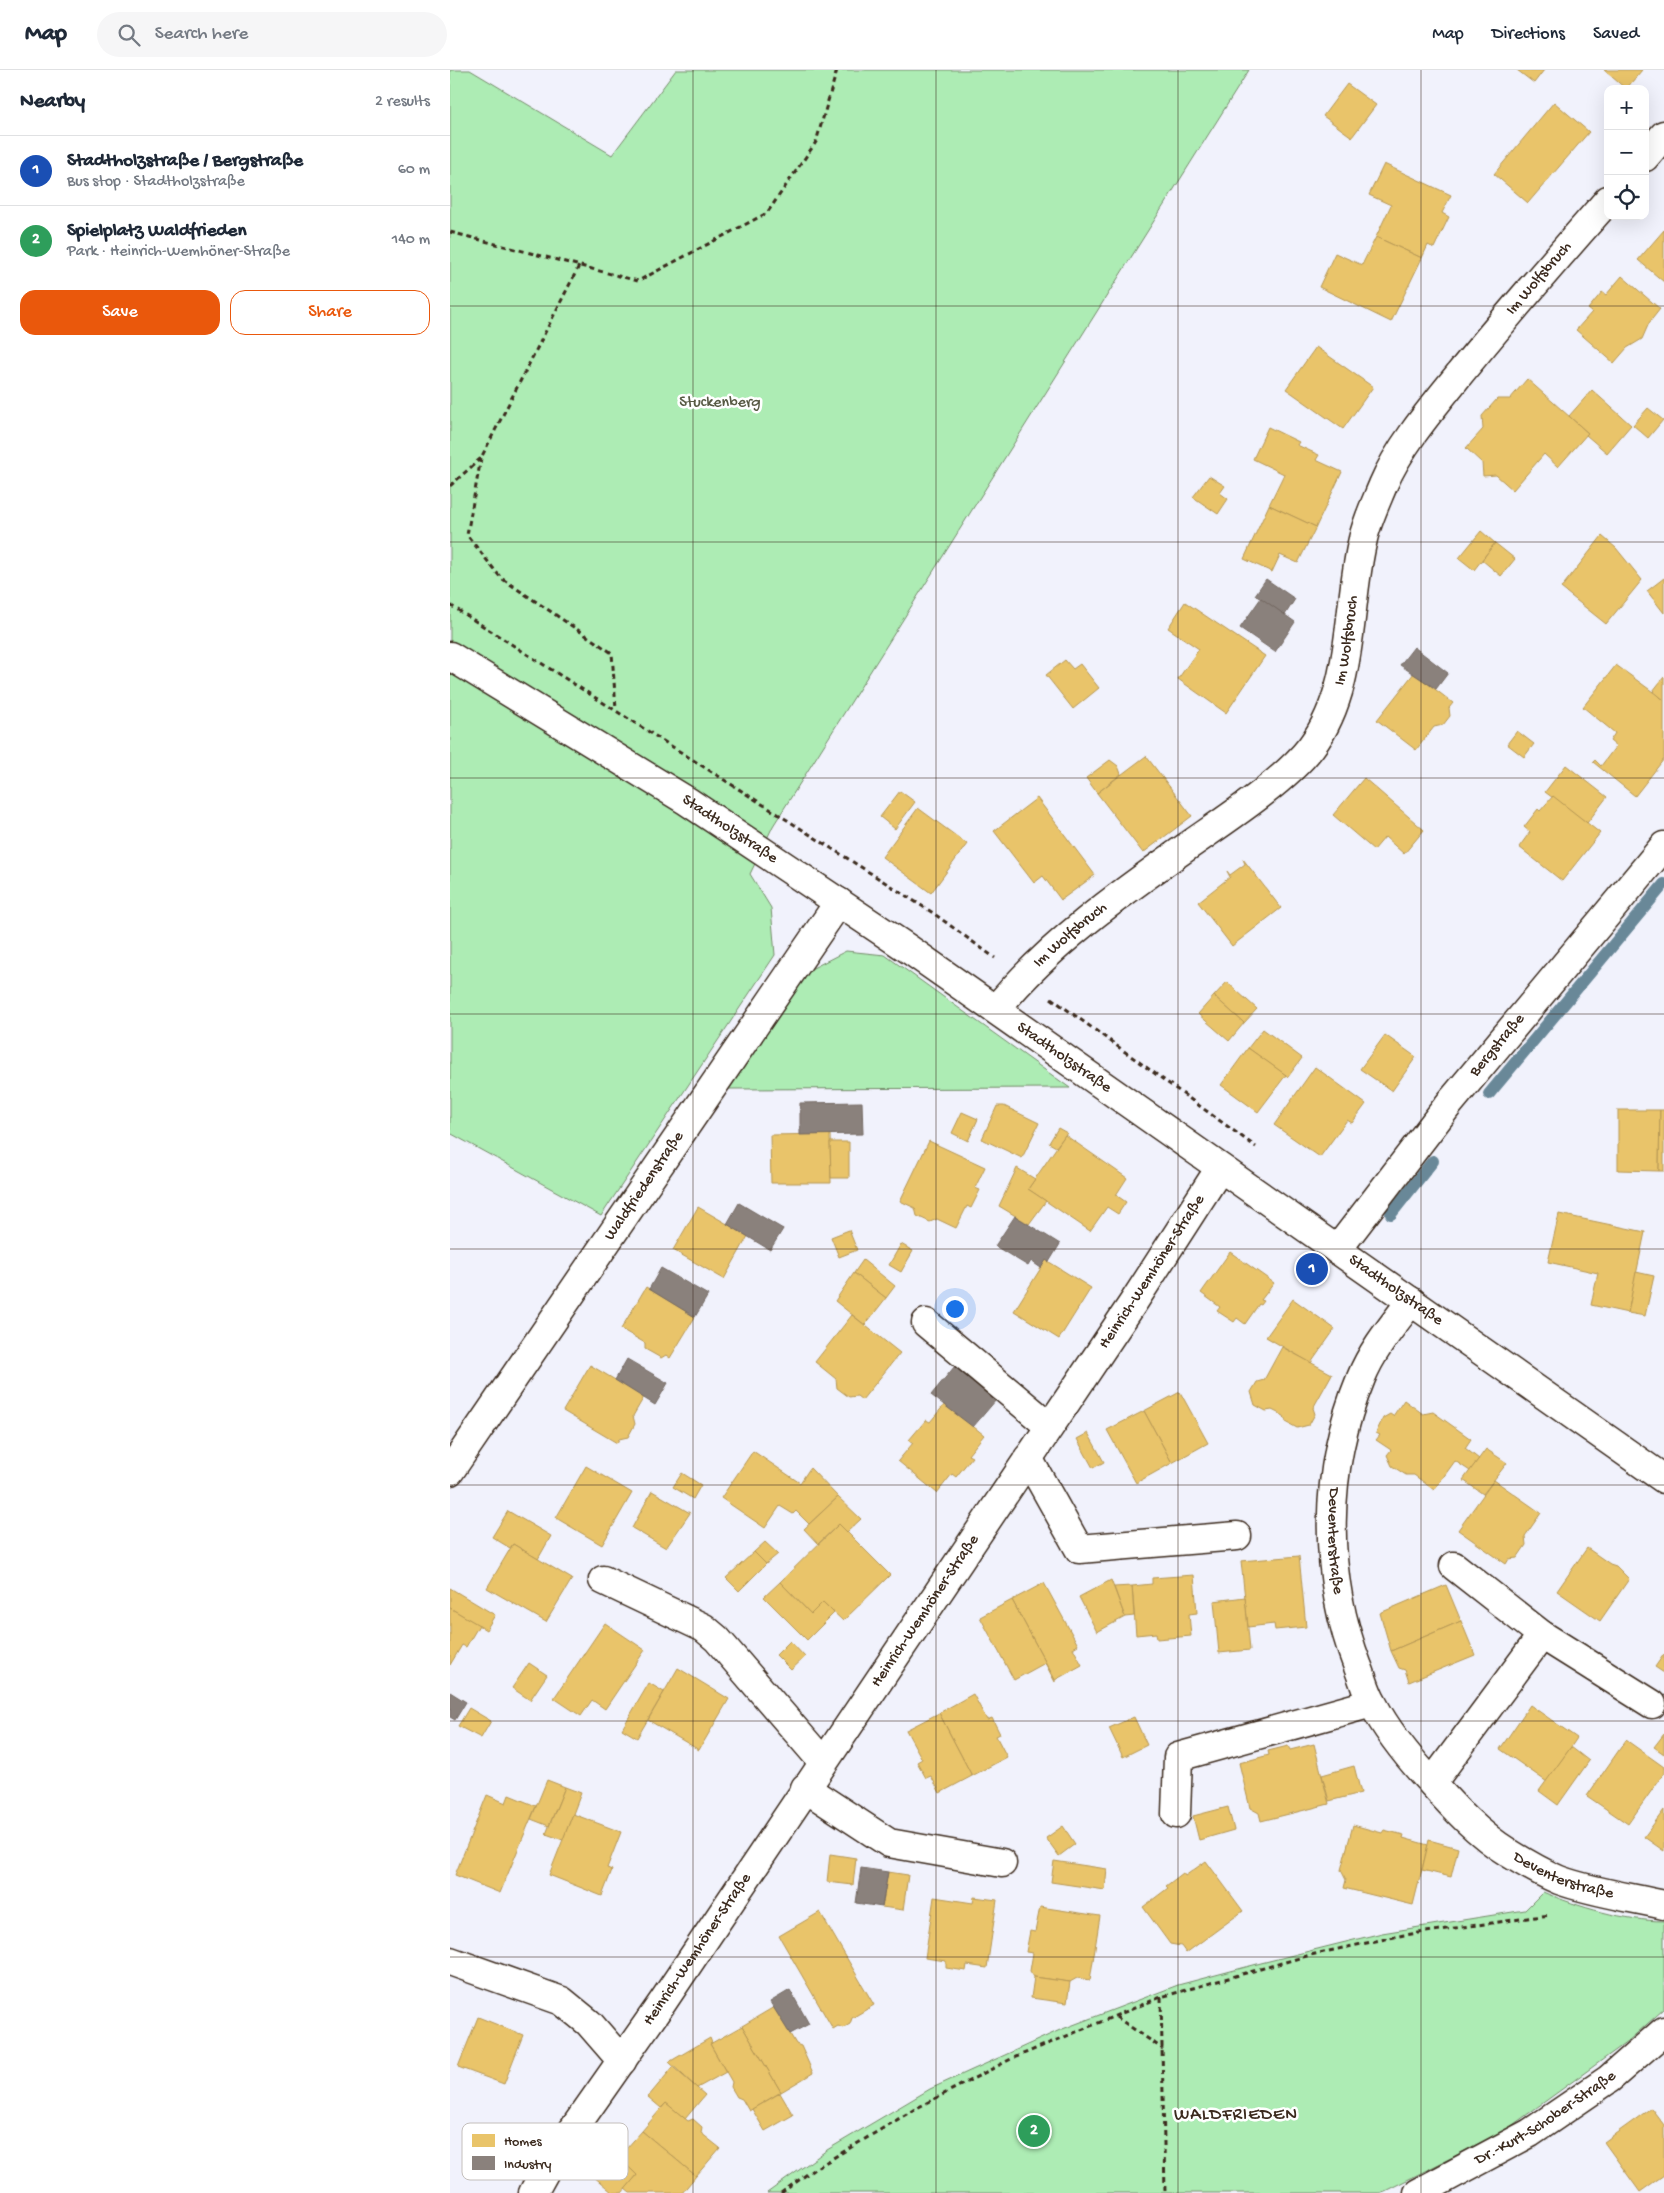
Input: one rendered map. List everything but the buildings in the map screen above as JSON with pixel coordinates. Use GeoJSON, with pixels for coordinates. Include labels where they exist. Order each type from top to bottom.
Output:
{"type":"FeatureCollection","features":[{"type":"Feature","properties":{"kind":"street"},"geometry":{"type":"LineString","coordinates":[[1649,152],[1664,135]]}},
{"type":"Feature","properties":{"kind":"street","name":"Im Wolfsbruch"},"geometry":{"type":"LineString","coordinates":[[996,1009],[1022,978],[1124,892],[1233,814],[1279,778],[1310,747],[1332,711],[1343,675],[1363,539],[1384,482],[1427,415],[1488,338],[1604,205]]}},
{"type":"Feature","properties":{"kind":"street","name":"Stadtholzstraße"},"geometry":{"type":"LineString","coordinates":[[450,656],[687,801],[839,902],[996,1009],[1664,1479]]}},
{"type":"Feature","properties":{"kind":"street","name":"Bergstraße"},"geometry":{"type":"LineString","coordinates":[[1337,1250],[1449,1104],[1664,846]]}},
{"type":"Feature","properties":{"kind":"street","name":"Waldfriedenstraße"},"geometry":{"type":"LineString","coordinates":[[450,1471],[839,902]]}},
{"type":"Feature","properties":{"kind":"street","name":"Heinrich-Wemhöner-Straße"},"geometry":{"type":"LineString","coordinates":[[579,2123],[1133,1303],[1220,1168]]}},
{"type":"Feature","properties":{"kind":"street","name":"Deventerstraße"},"geometry":{"type":"LineString","coordinates":[[1411,1301],[1387,1333],[1361,1377],[1343,1431],[1333,1489],[1331,1539],[1338,1600],[1351,1650],[1372,1703],[1398,1745],[1467,1822],[1509,1853],[1559,1880],[1664,1905]]}},
{"type":"Feature","properties":{"kind":"street"},"geometry":{"type":"LineString","coordinates":[[926,1323],[1049,1426]]}},
{"type":"Feature","properties":{"kind":"street"},"geometry":{"type":"LineString","coordinates":[[1028,1458],[1079,1549],[1236,1536]]}},
{"type":"Feature","properties":{"kind":"street"},"geometry":{"type":"LineString","coordinates":[[1454,1566],[1542,1635],[1652,1704]]}},
{"type":"Feature","properties":{"kind":"street"},"geometry":{"type":"LineString","coordinates":[[603,1580],[704,1628],[717,1639],[823,1762]]}},
{"type":"Feature","properties":{"kind":"street"},"geometry":{"type":"LineString","coordinates":[[1432,1783],[1542,1635]]}},
{"type":"Feature","properties":{"kind":"street"},"geometry":{"type":"LineString","coordinates":[[1176,1814],[1178,1758],[1372,1703]]}},
{"type":"Feature","properties":{"kind":"street"},"geometry":{"type":"LineString","coordinates":[[805,1788],[889,1843],[1002,1863]]}},
{"type":"Feature","properties":{"kind":"street"},"geometry":{"type":"LineString","coordinates":[[450,1961],[562,2001],[589,2023],[622,2061]]}},
{"type":"Feature","properties":{"kind":"street","name":"Dr.-Kurt-Schober-Straße"},"geometry":{"type":"LineString","coordinates":[[1418,2193],[1530,2133],[1609,2079],[1664,2031]]}},
{"type":"Feature","properties":{"kind":"street","name":"Heinrich-Wemhöner-Straße"},"geometry":{"type":"LineString","coordinates":[[533,2193],[541,2180]]}},
{"type":"Feature","properties":{"kind":"path"},"geometry":{"type":"LineString","coordinates":[[450,232],[638,281],[767,213],[816,142],[837,70]]}},
{"type":"Feature","properties":{"kind":"path"},"geometry":{"type":"LineString","coordinates":[[579,266],[481,458],[467,535],[501,578],[612,653],[616,709]]}},
{"type":"Feature","properties":{"kind":"path"},"geometry":{"type":"LineString","coordinates":[[450,486],[481,458]]}},
{"type":"Feature","properties":{"kind":"path"},"geometry":{"type":"LineString","coordinates":[[781,2193],[813,2170],[915,2109],[1011,2060],[1087,2026],[1116,2017],[1161,1997],[1310,1955],[1385,1939],[1555,1914]]}},
{"type":"Feature","properties":{"kind":"path"},"geometry":{"type":"LineString","coordinates":[[1161,1997],[1165,2193]]}},
{"type":"Feature","properties":{"kind":"path"},"geometry":{"type":"LineString","coordinates":[[1116,2017],[1163,2049]]}},
{"type":"Feature","properties":{"kind":"green space","name":"Stuckenberg"},"geometry":{"type":"Polygon","coordinates":[[[450,70],[470,70],[612,155],[676,70],[1249,70],[773,826],[750,874],[771,908],[775,955],[601,1216],[450,1133],[450,70]]]}},
{"type":"Feature","properties":{"kind":"green space"},"geometry":{"type":"Polygon","coordinates":[[[846,951],[885,955],[1070,1088],[727,1089],[809,970],[846,951]]]}},
{"type":"Feature","properties":{"kind":"green space"},"geometry":{"type":"Polygon","coordinates":[[[1543,1892],[1571,1903],[1618,1916],[1664,1921],[1664,2009],[1627,2042],[1503,2132],[1385,2191],[1379,2193],[767,2193],[827,2150],[930,2089],[1060,2030],[1178,1985],[1261,1963],[1382,1933],[1525,1910],[1543,1892]]]}},
{"type":"Feature","properties":{"kind":"waterway"},"geometry":{"type":"LineString","coordinates":[[1489,1094],[1664,884]]}},
{"type":"Feature","properties":{"kind":"waterway"},"geometry":{"type":"LineString","coordinates":[[1391,1214],[1433,1161]]}},
{"type":"Feature","properties":{"kind":"place","name":"Stadtholzstraße / Bergstraße"},"geometry":{"type":"Point","coordinates":[1312,1269]}},
{"type":"Feature","properties":{"kind":"place","name":"Spielplatz Waldfrieden"},"geometry":{"type":"Point","coordinates":[1034,2131]}},
{"type":"Feature","properties":{"kind":"district","name":"WALDFRIEDEN"},"geometry":{"type":"Point","coordinates":[1236,2115]}}]}
